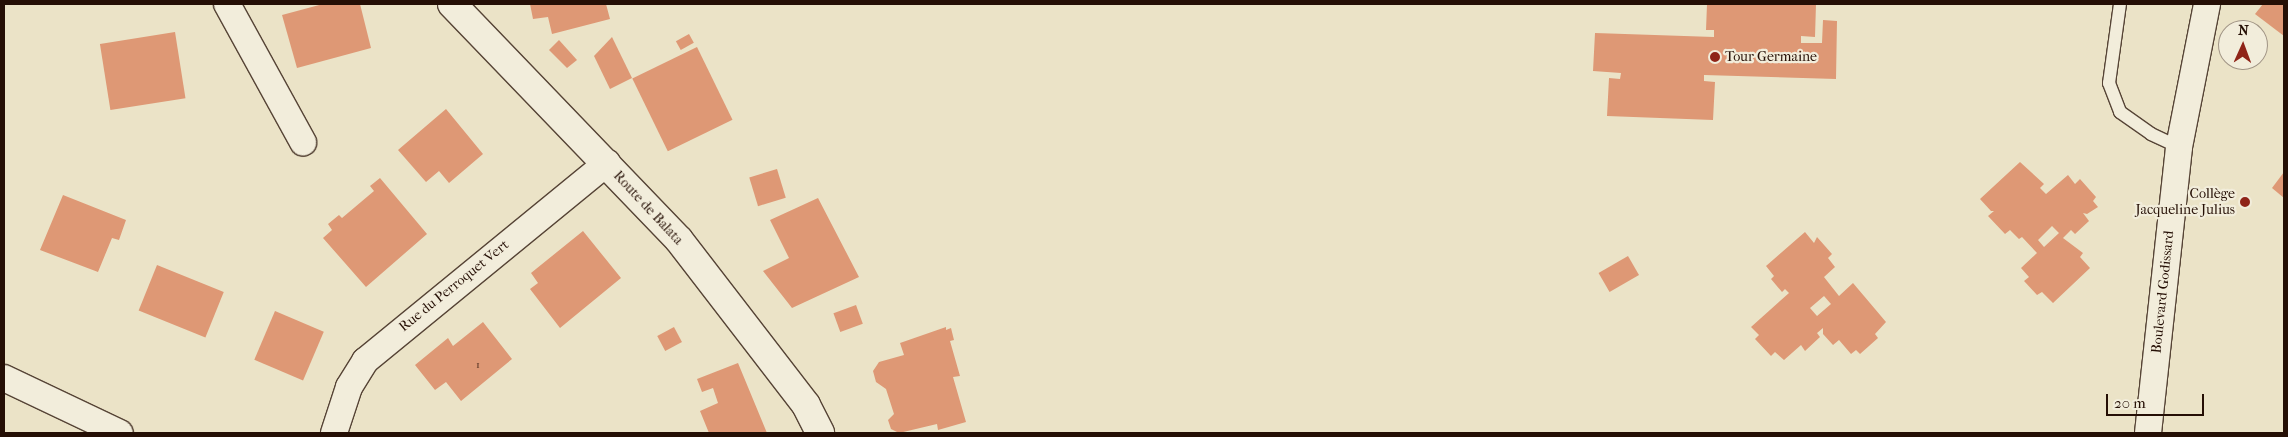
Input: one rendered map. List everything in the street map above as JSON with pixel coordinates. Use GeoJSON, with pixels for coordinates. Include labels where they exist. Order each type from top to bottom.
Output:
{"type":"FeatureCollection","features":[{"type":"Feature","properties":{"kind":"main road","name":"Route de Balata"},"geometry":{"type":"LineString","coordinates":[[452,4],[679,240],[806,405],[820,433]]}},
{"type":"Feature","properties":{"kind":"street"},"geometry":{"type":"LineString","coordinates":[[226,4],[303,142]]}},
{"type":"Feature","properties":{"kind":"street","name":"Boulevard Godissard"},"geometry":{"type":"LineString","coordinates":[[2148,433],[2179,147],[2207,4]]}},
{"type":"Feature","properties":{"kind":"street","name":"Rue du Perroquet Vert"},"geometry":{"type":"LineString","coordinates":[[334,433],[350,387],[365,361],[607,163]]}},
{"type":"Feature","properties":{"kind":"street"},"geometry":{"type":"LineString","coordinates":[[4,378],[120,433]]}},
{"type":"Feature","properties":{"kind":"lane"},"geometry":{"type":"LineString","coordinates":[[2120,4],[2109,83],[2120,112],[2151,134],[2179,147]]}},
{"type":"Feature","properties":{"kind":"building"},"geometry":{"type":"Polygon","coordinates":[[[323,4],[360,4],[371,48],[297,68],[282,15],[323,4]]]}},
{"type":"Feature","properties":{"kind":"building"},"geometry":{"type":"Polygon","coordinates":[[[530,4],[606,4],[610,19],[552,34],[548,17],[533,19],[530,4]]]}},
{"type":"Feature","properties":{"kind":"building","name":"Tour Germaine"},"geometry":{"type":"Polygon","coordinates":[[[1707,4],[1816,4],[1815,37],[1801,36],[1801,43],[1822,43],[1823,20],[1837,21],[1836,79],[1704,75],[1704,81],[1715,82],[1713,120],[1607,116],[1609,78],[1620,79],[1621,73],[1593,71],[1595,33],[1714,37],[1714,30],[1706,30],[1707,4]]]}},
{"type":"Feature","properties":{"kind":"building"},"geometry":{"type":"Polygon","coordinates":[[[2263,4],[2284,4],[2284,36],[2268,24],[2268,20],[2263,20],[2255,14],[2263,4]]]}},
{"type":"Feature","properties":{"kind":"building"},"geometry":{"type":"Polygon","coordinates":[[[175,32],[185,98],[110,110],[100,44],[175,32]]]}},
{"type":"Feature","properties":{"kind":"building"},"geometry":{"type":"Polygon","coordinates":[[[689,34],[694,43],[681,50],[676,41],[689,34]]]}},
{"type":"Feature","properties":{"kind":"building"},"geometry":{"type":"Polygon","coordinates":[[[612,37],[632,78],[610,89],[594,56],[612,37]]]}},
{"type":"Feature","properties":{"kind":"building"},"geometry":{"type":"Polygon","coordinates":[[[559,40],[577,60],[567,68],[549,50],[559,40]]]}},
{"type":"Feature","properties":{"kind":"building"},"geometry":{"type":"Polygon","coordinates":[[[697,47],[733,120],[668,151],[632,79],[697,47]]]}},
{"type":"Feature","properties":{"kind":"building"},"geometry":{"type":"Polygon","coordinates":[[[446,109],[483,154],[449,183],[439,171],[426,182],[398,150],[446,109]]]}},
{"type":"Feature","properties":{"kind":"building"},"geometry":{"type":"Polygon","coordinates":[[[2020,162],[2044,184],[2040,188],[2046,194],[2068,175],[2075,184],[2080,179],[2096,197],[2093,201],[2098,207],[2087,214],[2083,213],[2089,221],[2075,234],[2071,230],[2063,238],[2083,253],[2080,257],[2090,268],[2053,303],[2042,292],[2037,295],[2024,281],[2029,277],[2021,268],[2037,253],[2022,237],[2019,239],[2010,230],[2005,234],[1988,216],[1994,211],[1991,211],[1980,199],[2020,162]],[[2052,226],[2038,240],[2044,247],[2059,233],[2052,226]]]}},
{"type":"Feature","properties":{"kind":"building"},"geometry":{"type":"Polygon","coordinates":[[[777,169],[786,198],[758,206],[749,177],[777,169]]]}},
{"type":"Feature","properties":{"kind":"building"},"geometry":{"type":"Polygon","coordinates":[[[2284,172],[2284,198],[2272,188],[2284,172]]]}},
{"type":"Feature","properties":{"kind":"building"},"geometry":{"type":"Polygon","coordinates":[[[380,178],[427,234],[366,287],[323,238],[332,230],[328,224],[339,215],[342,218],[374,191],[370,186],[380,178]]]}},
{"type":"Feature","properties":{"kind":"building"},"geometry":{"type":"Polygon","coordinates":[[[63,195],[126,220],[119,240],[112,238],[98,272],[40,250],[63,195]]]}},
{"type":"Feature","properties":{"kind":"building"},"geometry":{"type":"Polygon","coordinates":[[[818,198],[859,277],[792,308],[763,271],[789,258],[770,220],[818,198]]]}},
{"type":"Feature","properties":{"kind":"building"},"geometry":{"type":"Polygon","coordinates":[[[583,231],[621,278],[560,328],[530,289],[538,283],[531,273],[583,231]]]}},
{"type":"Feature","properties":{"kind":"building"},"geometry":{"type":"Polygon","coordinates":[[[1805,232],[1814,243],[1817,237],[1832,254],[1828,258],[1835,267],[1824,277],[1839,296],[1853,283],[1886,322],[1875,334],[1878,338],[1860,354],[1856,350],[1851,354],[1839,340],[1833,345],[1823,334],[1823,328],[1817,333],[1820,337],[1805,351],[1801,345],[1784,360],[1775,352],[1771,356],[1755,339],[1759,335],[1751,327],[1789,293],[1785,289],[1782,292],[1771,279],[1774,276],[1766,266],[1805,232]],[[1824,296],[1810,308],[1817,316],[1831,304],[1824,296]]]}},
{"type":"Feature","properties":{"kind":"building"},"geometry":{"type":"Polygon","coordinates":[[[1628,256],[1639,275],[1610,292],[1599,273],[1628,256]]]}},
{"type":"Feature","properties":{"kind":"building"},"geometry":{"type":"Polygon","coordinates":[[[157,265],[224,292],[205,337],[139,310],[157,265]]]}},
{"type":"Feature","properties":{"kind":"building"},"geometry":{"type":"Polygon","coordinates":[[[856,305],[863,324],[840,332],[833,313],[856,305]]]}},
{"type":"Feature","properties":{"kind":"building"},"geometry":{"type":"Polygon","coordinates":[[[275,311],[324,332],[303,380],[254,360],[275,311]]]}},
{"type":"Feature","properties":{"kind":"building"},"geometry":{"type":"Polygon","coordinates":[[[483,322],[512,359],[461,401],[446,382],[435,390],[415,365],[448,338],[453,346],[483,322]]]}},
{"type":"Feature","properties":{"kind":"building"},"geometry":{"type":"Polygon","coordinates":[[[674,327],[682,342],[665,351],[657,336],[674,327]]]}},
{"type":"Feature","properties":{"kind":"building"},"geometry":{"type":"Polygon","coordinates":[[[946,327],[946,330],[951,328],[954,340],[950,341],[960,376],[953,377],[966,422],[938,430],[937,424],[899,433],[891,429],[888,420],[894,414],[886,389],[876,382],[873,371],[879,362],[904,355],[900,343],[946,327]]]}},
{"type":"Feature","properties":{"kind":"building"},"geometry":{"type":"Polygon","coordinates":[[[738,363],[767,433],[709,433],[700,411],[718,403],[713,388],[702,392],[697,379],[738,363]]]}},
{"type":"Feature","properties":{"kind":"place","name":"Tour Germaine"},"geometry":{"type":"Point","coordinates":[1715,57]}},
{"type":"Feature","properties":{"kind":"place","name":"Collège Jacqueline Julius"},"geometry":{"type":"Point","coordinates":[2245,202]}}]}
